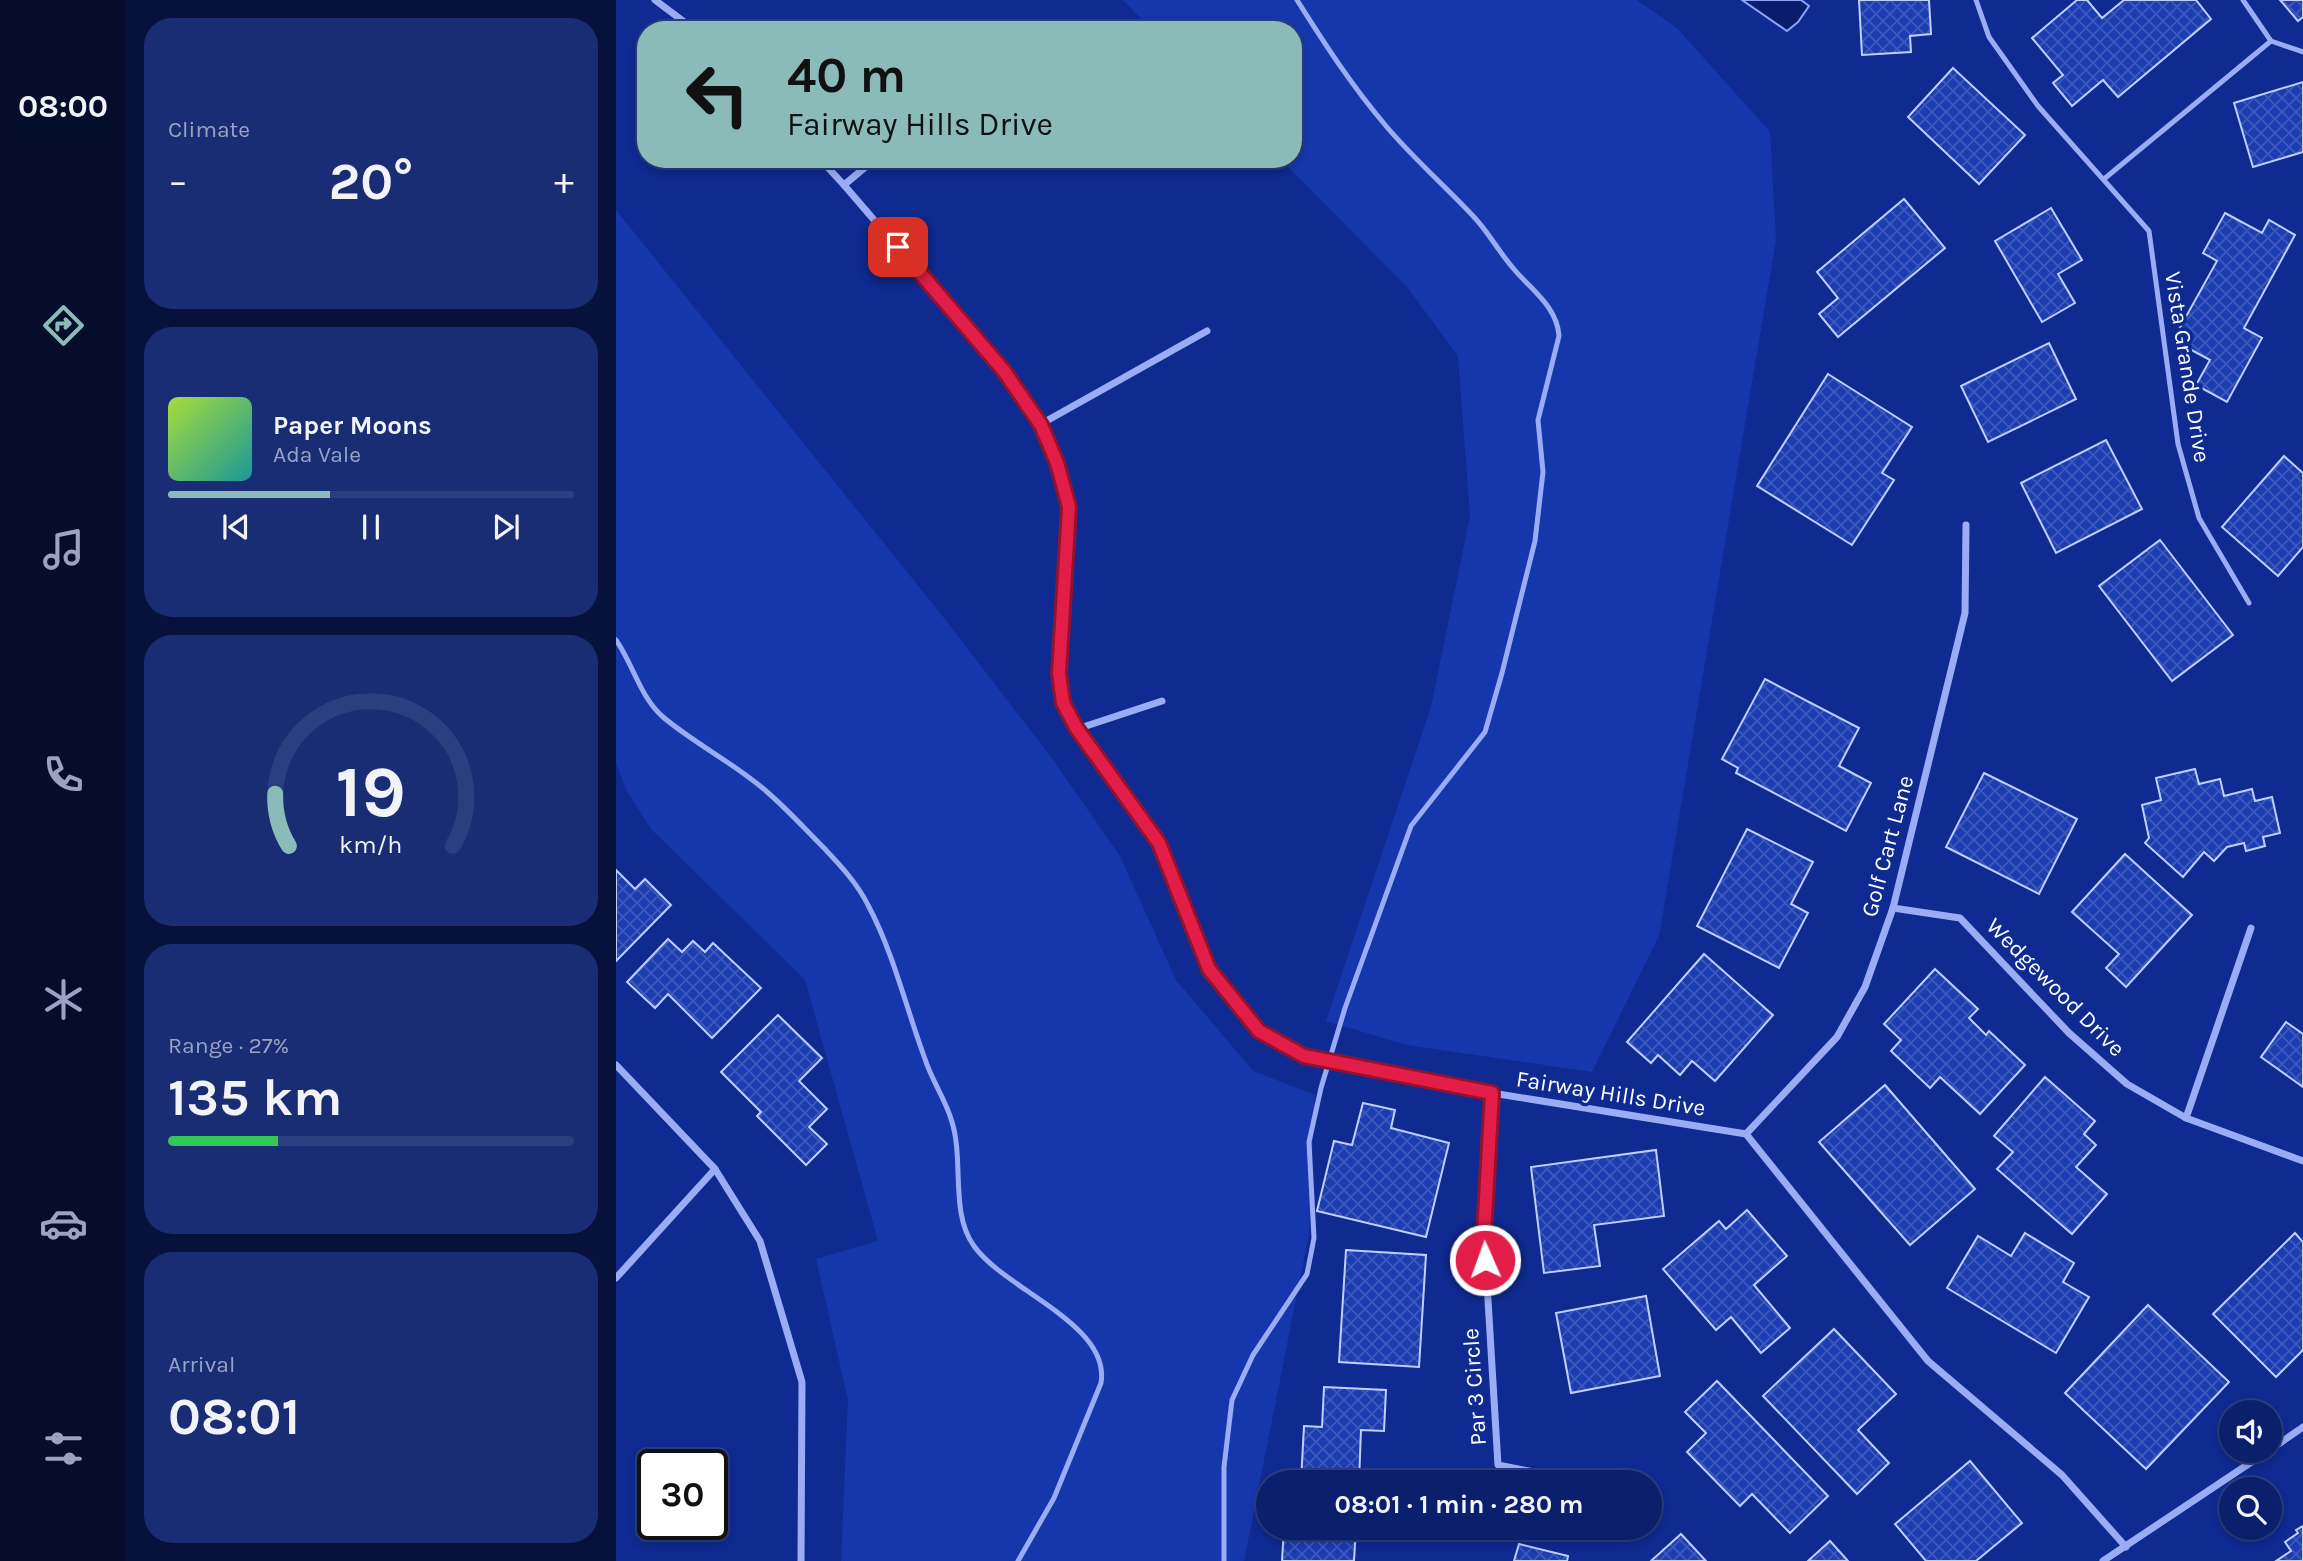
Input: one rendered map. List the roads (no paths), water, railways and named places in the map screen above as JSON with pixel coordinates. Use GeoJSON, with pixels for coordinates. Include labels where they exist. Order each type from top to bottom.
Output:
{"type":"FeatureCollection","features":[{"type":"Feature","properties":{"kind":"street"},"geometry":{"type":"LineString","coordinates":[[655,0],[683,21]]}},
{"type":"Feature","properties":{"kind":"street","name":"Fairway Hills Drive"},"geometry":{"type":"LineString","coordinates":[[828,168],[1004,371],[1041,425],[1057,463],[1069,507],[1059,673],[1063,703],[1077,729],[1159,843],[1209,969],[1259,1031],[1304,1056],[1492,1093],[1746,1134]]}},
{"type":"Feature","properties":{"kind":"street"},"geometry":{"type":"LineString","coordinates":[[844,185],[864,168]]}},
{"type":"Feature","properties":{"kind":"street"},"geometry":{"type":"LineString","coordinates":[[1041,425],[1207,331]]}},
{"type":"Feature","properties":{"kind":"street","name":"Golf Cart Lane"},"geometry":{"type":"LineString","coordinates":[[1746,1134],[1837,1037],[1865,987],[1893,908],[1965,613],[1966,525]]}},
{"type":"Feature","properties":{"kind":"street"},"geometry":{"type":"LineString","coordinates":[[1077,729],[1162,701]]}},
{"type":"Feature","properties":{"kind":"street","name":"Wedgewood Drive"},"geometry":{"type":"LineString","coordinates":[[1893,908],[1960,918],[2069,1033],[2127,1084],[2186,1118],[2303,1161]]}},
{"type":"Feature","properties":{"kind":"street"},"geometry":{"type":"LineString","coordinates":[[2186,1118],[2251,928]]}},
{"type":"Feature","properties":{"kind":"street"},"geometry":{"type":"LineString","coordinates":[[616,1065],[715,1169],[760,1241],[802,1382],[801,1561]]}},
{"type":"Feature","properties":{"kind":"street","name":"Par 3 Circle"},"geometry":{"type":"LineString","coordinates":[[1492,1093],[1484,1234],[1498,1465],[1524,1470]]}},
{"type":"Feature","properties":{"kind":"street"},"geometry":{"type":"LineString","coordinates":[[1746,1134],[1928,1361],[2063,1475],[2126,1547]]}},
{"type":"Feature","properties":{"kind":"street"},"geometry":{"type":"LineString","coordinates":[[616,1278],[715,1169]]}},
{"type":"Feature","properties":{"kind":"street"},"geometry":{"type":"LineString","coordinates":[[2282,1441],[2303,1427]]}},
{"type":"Feature","properties":{"kind":"street"},"geometry":{"type":"LineString","coordinates":[[2103,1561],[2250,1463]]}},
{"type":"Feature","properties":{"kind":"lane"},"geometry":{"type":"LineString","coordinates":[[1224,1561],[1224,1467],[1232,1400],[1253,1355],[1307,1274],[1314,1238],[1309,1142],[1329,1061],[1349,996],[1411,826],[1485,732],[1535,541],[1542,472],[1538,420],[1559,337],[1559,325],[1550,308],[1513,268],[1476,219],[1430,175],[1385,125],[1337,63],[1297,0]]}},
{"type":"Feature","properties":{"kind":"lane","name":"Vista Grande Drive"},"geometry":{"type":"LineString","coordinates":[[1976,0],[1989,37],[2038,106],[2149,231],[2178,444],[2199,518],[2249,603]]}},
{"type":"Feature","properties":{"kind":"lane"},"geometry":{"type":"LineString","coordinates":[[2243,0],[2271,41],[2303,52]]}},
{"type":"Feature","properties":{"kind":"lane"},"geometry":{"type":"LineString","coordinates":[[2105,179],[2271,41]]}},
{"type":"Feature","properties":{"kind":"lane"},"geometry":{"type":"LineString","coordinates":[[616,640],[640,688],[661,715],[765,790],[849,875],[867,903],[885,941],[926,1062],[953,1122],[963,1226],[968,1236],[989,1263],[1076,1327],[1093,1345],[1103,1370],[1101,1383],[1054,1498],[1018,1561]]}}]}
